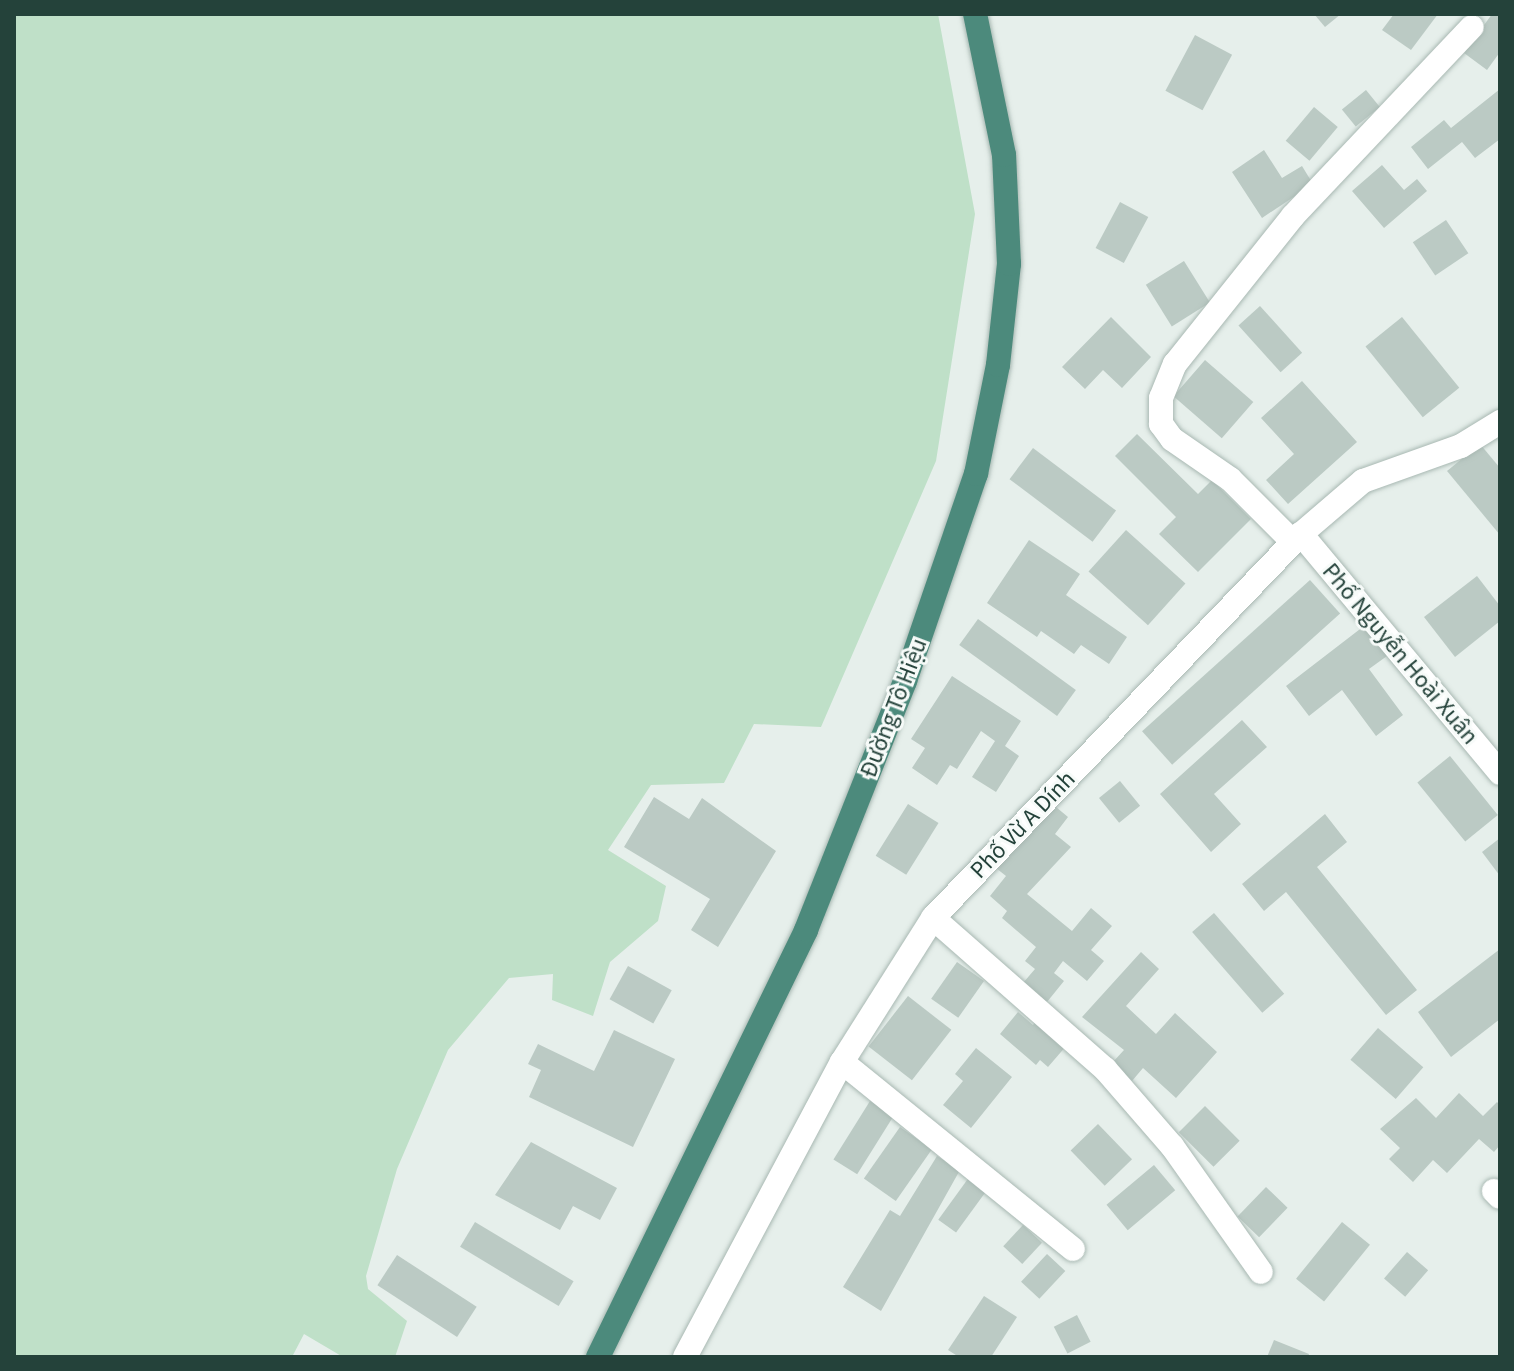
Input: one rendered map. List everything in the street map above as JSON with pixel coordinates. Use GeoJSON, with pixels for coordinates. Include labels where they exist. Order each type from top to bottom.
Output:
{"type":"FeatureCollection","features":[{"type":"Feature","properties":{"kind":"highway","name":"Đường Tô Hiệu"},"geometry":{"type":"LineString","coordinates":[[598,1357],[806,930],[905,681],[976,474],[998,365],[1009,264],[1004,155],[975,14]]}},
{"type":"Feature","properties":{"kind":"street","name":"Phố Nguyễn Hoài Xuân"},"geometry":{"type":"LineString","coordinates":[[1472,27],[1293,216],[1175,364],[1161,398],[1161,424],[1172,439],[1230,479],[1297,538],[1500,773]]}},
{"type":"Feature","properties":{"kind":"street","name":"Phố Vừ A Dính"},"geometry":{"type":"LineString","coordinates":[[685,1357],[842,1062],[933,918],[1297,538],[1363,481],[1395,465],[1461,446],[1500,422]]}},
{"type":"Feature","properties":{"kind":"street"},"geometry":{"type":"LineString","coordinates":[[933,918],[1105,1069],[1172,1146],[1261,1272]]}},
{"type":"Feature","properties":{"kind":"street"},"geometry":{"type":"LineString","coordinates":[[842,1062],[1073,1249]]}},
{"type":"Feature","properties":{"kind":"green space"},"geometry":{"type":"Polygon","coordinates":[[[14,14],[938,14],[975,214],[936,461],[821,727],[754,724],[724,783],[651,785],[608,850],[666,886],[658,921],[610,962],[593,1016],[552,1000],[553,974],[509,978],[448,1050],[397,1169],[366,1276],[368,1289],[407,1321],[395,1357],[343,1357],[304,1334],[292,1357],[14,1357],[14,14]]]}},
{"type":"Feature","properties":{"kind":"building"},"geometry":{"type":"Polygon","coordinates":[[[1314,14],[1341,14],[1325,27],[1314,14]]]}},
{"type":"Feature","properties":{"kind":"building"},"geometry":{"type":"Polygon","coordinates":[[[1394,14],[1438,14],[1411,50],[1382,30],[1394,14]]]}},
{"type":"Feature","properties":{"kind":"building"},"geometry":{"type":"Polygon","coordinates":[[[1492,14],[1500,14],[1500,52],[1487,70],[1464,53],[1492,14]]]}},
{"type":"Feature","properties":{"kind":"building"},"geometry":{"type":"Polygon","coordinates":[[[1195,35],[1232,55],[1203,110],[1165,91],[1195,35]]]}},
{"type":"Feature","properties":{"kind":"building"},"geometry":{"type":"Polygon","coordinates":[[[1500,89],[1500,139],[1475,158],[1462,142],[1428,169],[1411,147],[1444,120],[1451,128],[1500,89]]]}},
{"type":"Feature","properties":{"kind":"building"},"geometry":{"type":"Polygon","coordinates":[[[1366,90],[1380,107],[1356,127],[1342,110],[1366,90]]]}},
{"type":"Feature","properties":{"kind":"building"},"geometry":{"type":"Polygon","coordinates":[[[1314,107],[1338,127],[1309,161],[1286,141],[1314,107]]]}},
{"type":"Feature","properties":{"kind":"building"},"geometry":{"type":"Polygon","coordinates":[[[1264,150],[1282,178],[1302,166],[1313,184],[1262,218],[1232,172],[1264,150]]]}},
{"type":"Feature","properties":{"kind":"building"},"geometry":{"type":"Polygon","coordinates":[[[1382,165],[1404,190],[1417,179],[1427,191],[1384,228],[1352,191],[1382,165]]]}},
{"type":"Feature","properties":{"kind":"building"},"geometry":{"type":"Polygon","coordinates":[[[1120,202],[1148,217],[1124,263],[1096,248],[1120,202]]]}},
{"type":"Feature","properties":{"kind":"building"},"geometry":{"type":"Polygon","coordinates":[[[1446,220],[1468,253],[1435,276],[1413,242],[1446,220]]]}},
{"type":"Feature","properties":{"kind":"building"},"geometry":{"type":"Polygon","coordinates":[[[1184,261],[1210,303],[1172,326],[1146,285],[1184,261]]]}},
{"type":"Feature","properties":{"kind":"building"},"geometry":{"type":"Polygon","coordinates":[[[1260,306],[1302,353],[1281,372],[1238,325],[1260,306]]]}},
{"type":"Feature","properties":{"kind":"building"},"geometry":{"type":"Polygon","coordinates":[[[1111,317],[1151,357],[1122,388],[1103,370],[1085,389],[1062,367],[1111,317]]]}},
{"type":"Feature","properties":{"kind":"building"},"geometry":{"type":"Polygon","coordinates":[[[1402,317],[1459,388],[1423,417],[1365,347],[1402,317]]]}},
{"type":"Feature","properties":{"kind":"building"},"geometry":{"type":"Polygon","coordinates":[[[1205,360],[1253,402],[1222,438],[1174,396],[1205,360]]]}},
{"type":"Feature","properties":{"kind":"building"},"geometry":{"type":"Polygon","coordinates":[[[1302,381],[1357,442],[1288,504],[1266,480],[1294,454],[1261,418],[1302,381]]]}},
{"type":"Feature","properties":{"kind":"building"},"geometry":{"type":"Polygon","coordinates":[[[1137,434],[1198,494],[1212,480],[1251,519],[1198,572],[1159,534],[1176,517],[1115,456],[1137,434]]]}},
{"type":"Feature","properties":{"kind":"building"},"geometry":{"type":"Polygon","coordinates":[[[1480,444],[1500,468],[1500,535],[1447,471],[1480,444]]]}},
{"type":"Feature","properties":{"kind":"building"},"geometry":{"type":"Polygon","coordinates":[[[1033,448],[1116,511],[1093,542],[1010,479],[1033,448]]]}},
{"type":"Feature","properties":{"kind":"building"},"geometry":{"type":"Polygon","coordinates":[[[1126,530],[1185,584],[1148,625],[1089,572],[1126,530]]]}},
{"type":"Feature","properties":{"kind":"building"},"geometry":{"type":"Polygon","coordinates":[[[1029,540],[1080,574],[1066,595],[1127,637],[1109,664],[1081,645],[1074,654],[1041,631],[1037,637],[987,603],[1029,540]]]}},
{"type":"Feature","properties":{"kind":"building"},"geometry":{"type":"Polygon","coordinates":[[[1477,576],[1500,606],[1500,621],[1455,657],[1424,617],[1477,576]]]}},
{"type":"Feature","properties":{"kind":"building"},"geometry":{"type":"Polygon","coordinates":[[[1310,580],[1340,613],[1172,765],[1142,731],[1310,580]]]}},
{"type":"Feature","properties":{"kind":"building"},"geometry":{"type":"Polygon","coordinates":[[[978,619],[1076,690],[1057,716],[959,645],[978,619]]]}},
{"type":"Feature","properties":{"kind":"building"},"geometry":{"type":"Polygon","coordinates":[[[1364,626],[1387,656],[1369,669],[1403,715],[1376,736],[1342,690],[1309,716],[1286,686],[1364,626]]]}},
{"type":"Feature","properties":{"kind":"building"},"geometry":{"type":"Polygon","coordinates":[[[952,676],[1021,721],[1005,746],[1019,756],[996,792],[972,777],[995,741],[981,731],[957,769],[950,765],[937,785],[912,768],[925,748],[911,739],[952,676]]]}},
{"type":"Feature","properties":{"kind":"building"},"geometry":{"type":"Polygon","coordinates":[[[1242,720],[1267,747],[1214,794],[1241,824],[1211,852],[1160,794],[1242,720]]]}},
{"type":"Feature","properties":{"kind":"building"},"geometry":{"type":"Polygon","coordinates":[[[1450,756],[1498,815],[1465,841],[1417,782],[1450,756]]]}},
{"type":"Feature","properties":{"kind":"building"},"geometry":{"type":"Polygon","coordinates":[[[1120,781],[1140,806],[1119,823],[1099,798],[1120,781]]]}},
{"type":"Feature","properties":{"kind":"building"},"geometry":{"type":"Polygon","coordinates":[[[654,797],[689,819],[702,798],[776,851],[718,947],[691,930],[710,899],[624,847],[654,797]]]}},
{"type":"Feature","properties":{"kind":"building"},"geometry":{"type":"Polygon","coordinates":[[[1050,802],[1068,817],[1055,834],[1071,847],[1027,894],[1072,931],[1091,908],[1112,926],[1091,950],[1104,961],[1087,981],[1063,961],[1054,973],[1064,981],[1047,1002],[1023,983],[1035,969],[1025,961],[1036,947],[1002,918],[1007,911],[990,896],[1006,876],[996,868],[1050,802]]]}},
{"type":"Feature","properties":{"kind":"building"},"geometry":{"type":"Polygon","coordinates":[[[908,804],[939,823],[906,875],[876,856],[908,804]]]}},
{"type":"Feature","properties":{"kind":"building"},"geometry":{"type":"Polygon","coordinates":[[[1325,814],[1347,842],[1317,867],[1417,990],[1386,1015],[1286,892],[1264,911],[1242,884],[1325,814]]]}},
{"type":"Feature","properties":{"kind":"building"},"geometry":{"type":"Polygon","coordinates":[[[1500,838],[1500,876],[1482,852],[1500,838]]]}},
{"type":"Feature","properties":{"kind":"building"},"geometry":{"type":"Polygon","coordinates":[[[1214,913],[1284,994],[1262,1013],[1192,932],[1214,913]]]}},
{"type":"Feature","properties":{"kind":"building"},"geometry":{"type":"Polygon","coordinates":[[[1500,949],[1500,1019],[1451,1057],[1418,1012],[1500,949]]]}},
{"type":"Feature","properties":{"kind":"building"},"geometry":{"type":"Polygon","coordinates":[[[1141,952],[1159,969],[1126,1006],[1156,1034],[1175,1013],[1217,1052],[1176,1098],[1143,1068],[1132,1081],[1112,1063],[1124,1050],[1082,1017],[1141,952]]]}},
{"type":"Feature","properties":{"kind":"building"},"geometry":{"type":"Polygon","coordinates":[[[957,962],[984,981],[958,1018],[931,999],[957,962]]]}},
{"type":"Feature","properties":{"kind":"building"},"geometry":{"type":"Polygon","coordinates":[[[628,966],[672,990],[653,1023],[610,999],[628,966]]]}},
{"type":"Feature","properties":{"kind":"building"},"geometry":{"type":"Polygon","coordinates":[[[908,996],[951,1030],[912,1080],[869,1046],[908,996]]]}},
{"type":"Feature","properties":{"kind":"building"},"geometry":{"type":"Polygon","coordinates":[[[1018,1012],[1033,1025],[1038,1019],[1067,1045],[1048,1067],[1040,1060],[1036,1065],[1000,1034],[1018,1012]]]}},
{"type":"Feature","properties":{"kind":"building"},"geometry":{"type":"Polygon","coordinates":[[[1378,1028],[1423,1067],[1396,1099],[1350,1060],[1378,1028]]]}},
{"type":"Feature","properties":{"kind":"building"},"geometry":{"type":"Polygon","coordinates":[[[614,1030],[675,1059],[633,1147],[529,1097],[541,1070],[528,1064],[538,1044],[594,1071],[614,1030]]]}},
{"type":"Feature","properties":{"kind":"building"},"geometry":{"type":"Polygon","coordinates":[[[976,1048],[1012,1077],[971,1128],[943,1105],[963,1081],[955,1074],[976,1048]]]}},
{"type":"Feature","properties":{"kind":"building"},"geometry":{"type":"Polygon","coordinates":[[[1459,1093],[1483,1116],[1497,1102],[1500,1105],[1500,1145],[1494,1152],[1479,1139],[1447,1173],[1433,1160],[1413,1182],[1389,1159],[1400,1148],[1380,1129],[1416,1098],[1436,1118],[1459,1093]]]}},
{"type":"Feature","properties":{"kind":"building"},"geometry":{"type":"Polygon","coordinates":[[[870,1101],[894,1116],[857,1174],[833,1160],[870,1101]]]}},
{"type":"Feature","properties":{"kind":"building"},"geometry":{"type":"Polygon","coordinates":[[[1205,1106],[1240,1141],[1213,1167],[1179,1132],[1205,1106]]]}},
{"type":"Feature","properties":{"kind":"building"},"geometry":{"type":"Polygon","coordinates":[[[1098,1124],[1132,1159],[1105,1186],[1071,1150],[1098,1124]]]}},
{"type":"Feature","properties":{"kind":"building"},"geometry":{"type":"Polygon","coordinates":[[[900,1127],[932,1149],[896,1201],[864,1179],[900,1127]]]}},
{"type":"Feature","properties":{"kind":"building"},"geometry":{"type":"Polygon","coordinates":[[[531,1142],[617,1188],[600,1220],[573,1206],[560,1230],[495,1195],[531,1142]]]}},
{"type":"Feature","properties":{"kind":"building"},"geometry":{"type":"Polygon","coordinates":[[[937,1156],[960,1170],[881,1311],[843,1287],[890,1210],[900,1216],[937,1156]]]}},
{"type":"Feature","properties":{"kind":"building"},"geometry":{"type":"Polygon","coordinates":[[[1154,1165],[1175,1190],[1128,1230],[1107,1205],[1154,1165]]]}},
{"type":"Feature","properties":{"kind":"building"},"geometry":{"type":"Polygon","coordinates":[[[970,1176],[988,1189],[956,1233],[938,1220],[970,1176]]]}},
{"type":"Feature","properties":{"kind":"building"},"geometry":{"type":"Polygon","coordinates":[[[1266,1187],[1288,1208],[1259,1237],[1238,1216],[1266,1187]]]}},
{"type":"Feature","properties":{"kind":"building"},"geometry":{"type":"Polygon","coordinates":[[[475,1222],[574,1281],[559,1306],[460,1247],[475,1222]]]}},
{"type":"Feature","properties":{"kind":"building"},"geometry":{"type":"Polygon","coordinates":[[[1342,1222],[1370,1245],[1324,1301],[1296,1279],[1342,1222]]]}},
{"type":"Feature","properties":{"kind":"building"},"geometry":{"type":"Polygon","coordinates":[[[1023,1225],[1042,1243],[1022,1264],[1003,1246],[1023,1225]]]}},
{"type":"Feature","properties":{"kind":"building"},"geometry":{"type":"Polygon","coordinates":[[[1407,1252],[1428,1270],[1405,1297],[1384,1278],[1407,1252]]]}},
{"type":"Feature","properties":{"kind":"building"},"geometry":{"type":"Polygon","coordinates":[[[1047,1254],[1065,1271],[1039,1299],[1021,1282],[1047,1254]]]}},
{"type":"Feature","properties":{"kind":"building"},"geometry":{"type":"Polygon","coordinates":[[[397,1255],[477,1307],[457,1337],[377,1285],[397,1255]]]}},
{"type":"Feature","properties":{"kind":"building"},"geometry":{"type":"Polygon","coordinates":[[[984,1296],[1017,1317],[991,1357],[959,1357],[948,1350],[984,1296]]]}},
{"type":"Feature","properties":{"kind":"building"},"geometry":{"type":"Polygon","coordinates":[[[1077,1315],[1091,1342],[1067,1354],[1054,1327],[1077,1315]]]}},
{"type":"Feature","properties":{"kind":"building"},"geometry":{"type":"Polygon","coordinates":[[[1274,1340],[1309,1354],[1308,1357],[1267,1357],[1274,1340]]]}}]}
